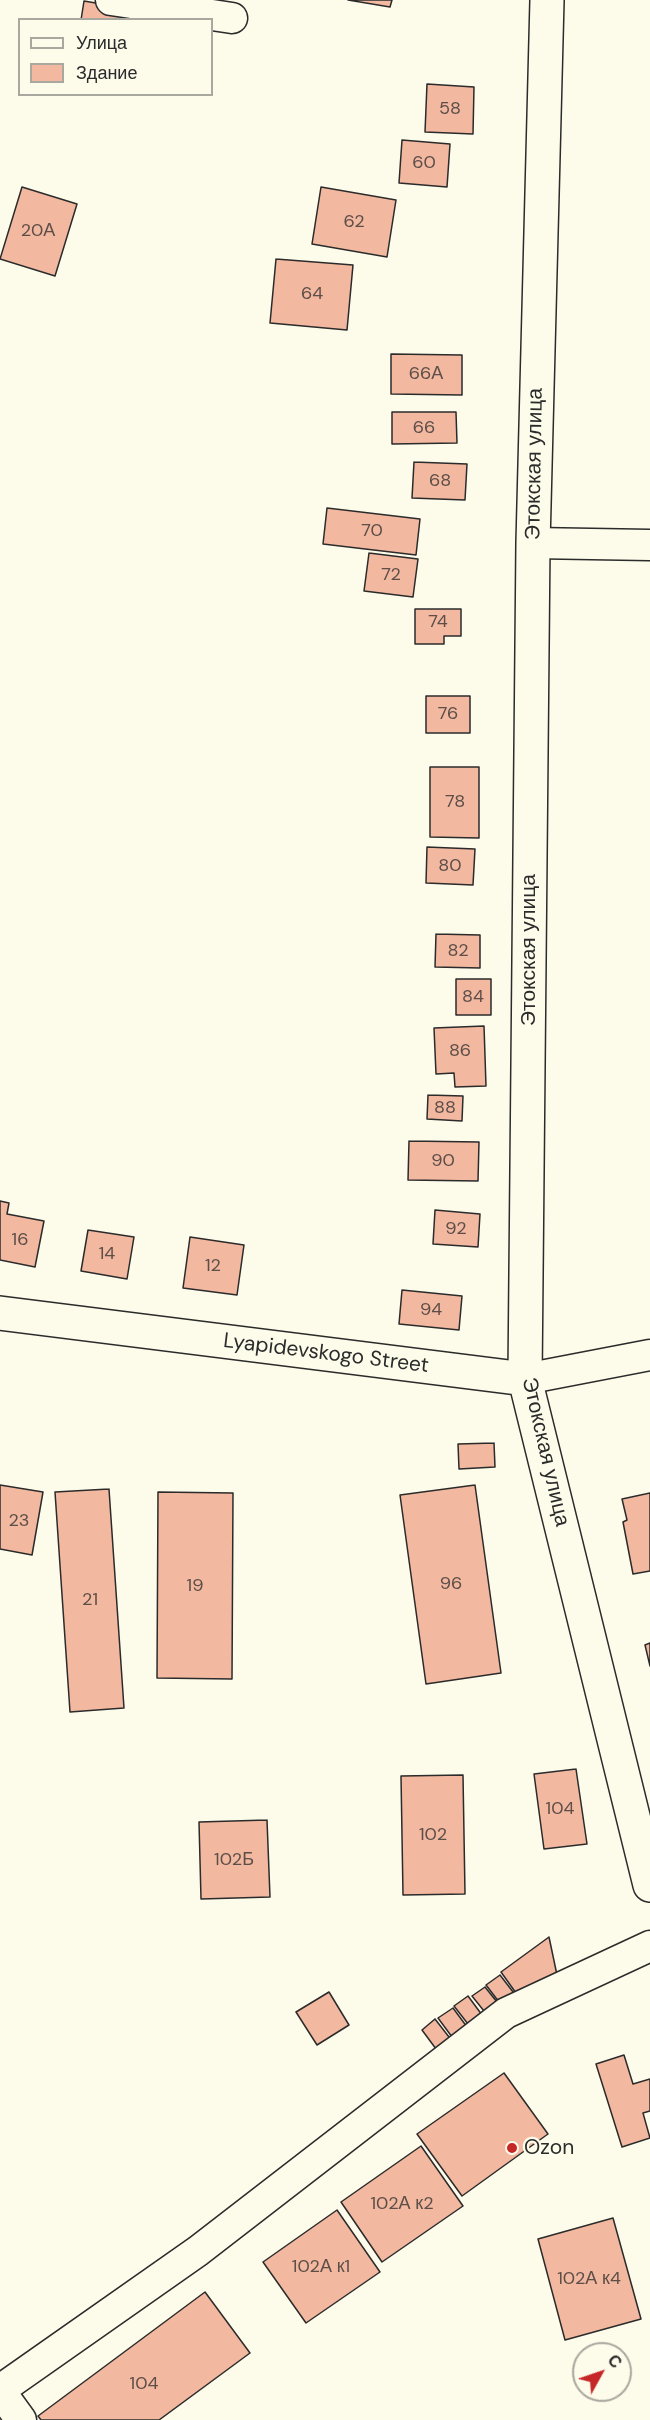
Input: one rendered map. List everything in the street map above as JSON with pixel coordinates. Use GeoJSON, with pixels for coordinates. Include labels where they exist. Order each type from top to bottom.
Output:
{"type":"FeatureCollection","features":[{"type":"Feature","properties":{"kind":"street"},"geometry":{"type":"LineString","coordinates":[[111,0],[232,18]]}},
{"type":"Feature","properties":{"kind":"street","name":"Этокская улица"},"geometry":{"type":"LineString","coordinates":[[547,0],[533,543],[525,1379],[650,1885]]}},
{"type":"Feature","properties":{"kind":"street"},"geometry":{"type":"LineString","coordinates":[[533,543],[650,545]]}},
{"type":"Feature","properties":{"kind":"street","name":"Lyapidevskogo Street"},"geometry":{"type":"LineString","coordinates":[[0,1312],[525,1379],[650,1355]]}},
{"type":"Feature","properties":{"kind":"street"},"geometry":{"type":"LineString","coordinates":[[21,2420],[0,2390],[198,2251],[506,2013],[650,1946]]}},
{"type":"Feature","properties":{"kind":"building"},"geometry":{"type":"Polygon","coordinates":[[[348,0],[392,0],[390,7],[348,0]]]}},
{"type":"Feature","properties":{"kind":"building"},"geometry":{"type":"Polygon","coordinates":[[[84,1],[137,10],[135,18],[81,18],[84,1]]]}},
{"type":"Feature","properties":{"kind":"building"},"geometry":{"type":"Polygon","coordinates":[[[427,84],[474,87],[473,134],[425,132],[427,84]]]}},
{"type":"Feature","properties":{"kind":"building"},"geometry":{"type":"Polygon","coordinates":[[[402,140],[450,144],[447,187],[399,183],[402,140]]]}},
{"type":"Feature","properties":{"kind":"building"},"geometry":{"type":"Polygon","coordinates":[[[22,187],[77,204],[55,276],[0,259],[22,187]]]}},
{"type":"Feature","properties":{"kind":"building"},"geometry":{"type":"Polygon","coordinates":[[[321,187],[396,200],[387,257],[312,244],[321,187]]]}},
{"type":"Feature","properties":{"kind":"building"},"geometry":{"type":"Polygon","coordinates":[[[276,259],[353,265],[347,330],[270,323],[276,259]]]}},
{"type":"Feature","properties":{"kind":"building"},"geometry":{"type":"Polygon","coordinates":[[[391,354],[462,355],[462,395],[391,394],[391,354]]]}},
{"type":"Feature","properties":{"kind":"building"},"geometry":{"type":"Polygon","coordinates":[[[392,412],[456,412],[457,443],[392,444],[392,412]]]}},
{"type":"Feature","properties":{"kind":"building"},"geometry":{"type":"Polygon","coordinates":[[[414,462],[467,464],[465,500],[412,498],[414,462]]]}},
{"type":"Feature","properties":{"kind":"building"},"geometry":{"type":"Polygon","coordinates":[[[327,508],[420,519],[416,555],[323,544],[327,508]]]}},
{"type":"Feature","properties":{"kind":"building"},"geometry":{"type":"Polygon","coordinates":[[[369,553],[418,559],[413,597],[364,591],[369,553]]]}},
{"type":"Feature","properties":{"kind":"building"},"geometry":{"type":"Polygon","coordinates":[[[415,609],[461,609],[461,636],[444,636],[444,644],[415,644],[415,609]]]}},
{"type":"Feature","properties":{"kind":"building"},"geometry":{"type":"Polygon","coordinates":[[[426,696],[470,696],[470,733],[426,733],[426,696]]]}},
{"type":"Feature","properties":{"kind":"building"},"geometry":{"type":"Polygon","coordinates":[[[430,767],[479,767],[479,838],[430,837],[430,767]]]}},
{"type":"Feature","properties":{"kind":"building"},"geometry":{"type":"Polygon","coordinates":[[[427,847],[475,849],[473,885],[426,883],[427,847]]]}},
{"type":"Feature","properties":{"kind":"building"},"geometry":{"type":"Polygon","coordinates":[[[436,934],[480,935],[480,968],[435,967],[436,934]]]}},
{"type":"Feature","properties":{"kind":"building"},"geometry":{"type":"Polygon","coordinates":[[[456,979],[491,979],[491,1015],[456,1015],[456,979]]]}},
{"type":"Feature","properties":{"kind":"building"},"geometry":{"type":"Polygon","coordinates":[[[484,1026],[486,1086],[455,1087],[454,1073],[436,1074],[434,1028],[484,1026]]]}},
{"type":"Feature","properties":{"kind":"building"},"geometry":{"type":"Polygon","coordinates":[[[428,1095],[463,1096],[462,1121],[427,1119],[428,1095]]]}},
{"type":"Feature","properties":{"kind":"building"},"geometry":{"type":"Polygon","coordinates":[[[409,1141],[479,1142],[478,1181],[408,1180],[409,1141]]]}},
{"type":"Feature","properties":{"kind":"building"},"geometry":{"type":"Polygon","coordinates":[[[0,1201],[9,1203],[7,1214],[44,1221],[35,1267],[0,1260],[0,1201]]]}},
{"type":"Feature","properties":{"kind":"building"},"geometry":{"type":"Polygon","coordinates":[[[435,1210],[480,1214],[478,1247],[433,1244],[435,1210]]]}},
{"type":"Feature","properties":{"kind":"building"},"geometry":{"type":"Polygon","coordinates":[[[88,1230],[134,1237],[127,1279],[81,1271],[88,1230]]]}},
{"type":"Feature","properties":{"kind":"building"},"geometry":{"type":"Polygon","coordinates":[[[190,1237],[244,1245],[237,1295],[183,1288],[190,1237]]]}},
{"type":"Feature","properties":{"kind":"building"},"geometry":{"type":"Polygon","coordinates":[[[402,1290],[462,1296],[459,1330],[399,1324],[402,1290]]]}},
{"type":"Feature","properties":{"kind":"building"},"geometry":{"type":"Polygon","coordinates":[[[494,1443],[495,1467],[459,1469],[458,1444],[494,1443]]]}},
{"type":"Feature","properties":{"kind":"building"},"geometry":{"type":"Polygon","coordinates":[[[0,1485],[43,1492],[32,1555],[0,1549],[0,1485]]]}},
{"type":"Feature","properties":{"kind":"building"},"geometry":{"type":"Polygon","coordinates":[[[475,1485],[501,1673],[426,1684],[400,1495],[475,1485]]]}},
{"type":"Feature","properties":{"kind":"building"},"geometry":{"type":"Polygon","coordinates":[[[109,1489],[124,1708],[70,1712],[55,1492],[109,1489]]]}},
{"type":"Feature","properties":{"kind":"building"},"geometry":{"type":"Polygon","coordinates":[[[158,1492],[233,1493],[232,1679],[157,1678],[158,1492]]]}},
{"type":"Feature","properties":{"kind":"building"},"geometry":{"type":"Polygon","coordinates":[[[650,1493],[650,1571],[633,1574],[623,1522],[627,1520],[622,1499],[650,1493]]]}},
{"type":"Feature","properties":{"kind":"building"},"geometry":{"type":"Polygon","coordinates":[[[650,1643],[650,1666],[645,1645],[650,1643]]]}},
{"type":"Feature","properties":{"kind":"building"},"geometry":{"type":"Polygon","coordinates":[[[576,1769],[587,1844],[544,1849],[534,1774],[576,1769]]]}},
{"type":"Feature","properties":{"kind":"building"},"geometry":{"type":"Polygon","coordinates":[[[463,1775],[465,1894],[403,1895],[401,1776],[463,1775]]]}},
{"type":"Feature","properties":{"kind":"building"},"geometry":{"type":"Polygon","coordinates":[[[267,1820],[270,1897],[201,1899],[199,1822],[267,1820]]]}},
{"type":"Feature","properties":{"kind":"building"},"geometry":{"type":"Polygon","coordinates":[[[549,1937],[557,1975],[521,2000],[501,1972],[549,1937]]]}},
{"type":"Feature","properties":{"kind":"building"},"geometry":{"type":"Polygon","coordinates":[[[500,1975],[520,2001],[506,2011],[486,1985],[500,1975]]]}},
{"type":"Feature","properties":{"kind":"building"},"geometry":{"type":"Polygon","coordinates":[[[485,1987],[505,2012],[492,2021],[472,1996],[485,1987]]]}},
{"type":"Feature","properties":{"kind":"building"},"geometry":{"type":"Polygon","coordinates":[[[329,1992],[349,2025],[317,2045],[296,2012],[329,1992]]]}},
{"type":"Feature","properties":{"kind":"building"},"geometry":{"type":"Polygon","coordinates":[[[468,1996],[488,2023],[475,2033],[454,2006],[468,1996]]]}},
{"type":"Feature","properties":{"kind":"building"},"geometry":{"type":"Polygon","coordinates":[[[453,2008],[473,2035],[458,2045],[438,2018],[453,2008]]]}},
{"type":"Feature","properties":{"kind":"building"},"geometry":{"type":"Polygon","coordinates":[[[435,2019],[456,2046],[442,2057],[422,2030],[435,2019]]]}},
{"type":"Feature","properties":{"kind":"building"},"geometry":{"type":"Polygon","coordinates":[[[624,2055],[633,2084],[650,2079],[650,2111],[643,2113],[650,2138],[622,2147],[596,2064],[624,2055]]]}},
{"type":"Feature","properties":{"kind":"building"},"geometry":{"type":"Polygon","coordinates":[[[504,2073],[548,2134],[462,2196],[417,2134],[504,2073]]]}},
{"type":"Feature","properties":{"kind":"building"},"geometry":{"type":"Polygon","coordinates":[[[421,2146],[463,2206],[382,2262],[341,2202],[421,2146]]]}},
{"type":"Feature","properties":{"kind":"building"},"geometry":{"type":"Polygon","coordinates":[[[337,2210],[380,2272],[306,2323],[263,2262],[337,2210]]]}},
{"type":"Feature","properties":{"kind":"building"},"geometry":{"type":"Polygon","coordinates":[[[613,2218],[641,2319],[565,2340],[538,2239],[613,2218]]]}},
{"type":"Feature","properties":{"kind":"building"},"geometry":{"type":"Polygon","coordinates":[[[205,2292],[250,2353],[159,2420],[41,2420],[38,2416],[205,2292]]]}},
{"type":"Feature","properties":{"kind":"place","name":"Ozon"},"geometry":{"type":"Point","coordinates":[512,2148]}}]}
